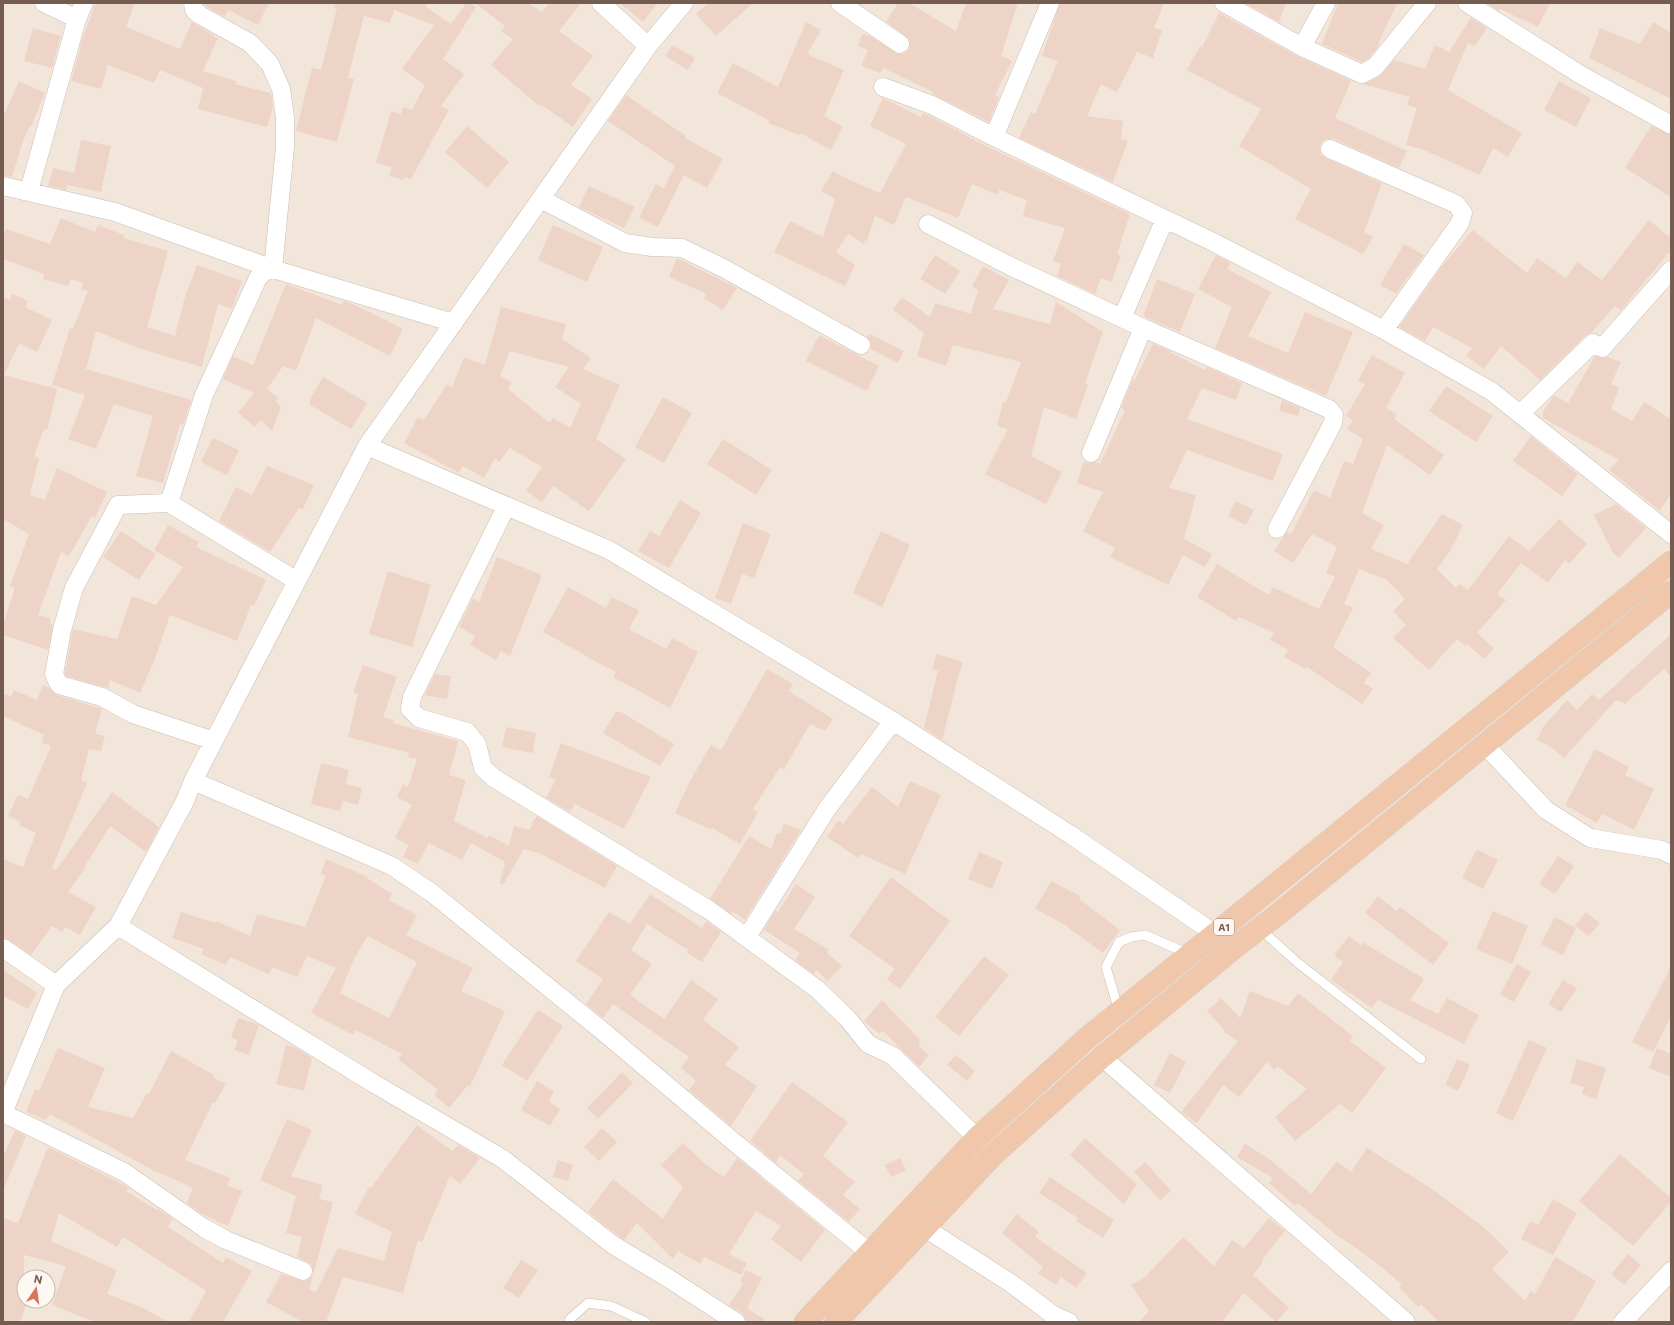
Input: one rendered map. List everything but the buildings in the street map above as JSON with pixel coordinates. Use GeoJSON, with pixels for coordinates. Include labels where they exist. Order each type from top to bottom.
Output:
{"type":"FeatureCollection","features":[{"type":"Feature","properties":{"kind":"highway","name":"A1"},"geometry":{"type":"LineString","coordinates":[[806,1322],[869,1252],[977,1138],[1086,1039],[1671,562]]}},
{"type":"Feature","properties":{"kind":"highway","name":"A1"},"geometry":{"type":"LineString","coordinates":[[836,1322],[993,1155],[1102,1057],[1671,592]]}},
{"type":"Feature","properties":{"kind":"street"},"geometry":{"type":"LineString","coordinates":[[44,3],[77,19]]}},
{"type":"Feature","properties":{"kind":"street"},"geometry":{"type":"LineString","coordinates":[[29,191],[77,19],[84,3]]}},
{"type":"Feature","properties":{"kind":"street"},"geometry":{"type":"LineString","coordinates":[[193,3],[194,10],[200,15],[250,43],[270,64],[281,89],[285,118],[285,147],[273,269]]}},
{"type":"Feature","properties":{"kind":"street"},"geometry":{"type":"LineString","coordinates":[[601,3],[648,46]]}},
{"type":"Feature","properties":{"kind":"street"},"geometry":{"type":"LineString","coordinates":[[303,1271],[226,1240],[204,1228],[124,1172],[3,1113],[56,985],[118,926],[185,801],[214,741],[367,446],[648,46],[684,3]]}},
{"type":"Feature","properties":{"kind":"street"},"geometry":{"type":"LineString","coordinates":[[840,3],[900,44]]}},
{"type":"Feature","properties":{"kind":"street"},"geometry":{"type":"LineString","coordinates":[[994,137],[1050,3]]}},
{"type":"Feature","properties":{"kind":"street"},"geometry":{"type":"LineString","coordinates":[[1224,3],[1302,47],[1362,74],[1375,67],[1427,3]]}},
{"type":"Feature","properties":{"kind":"street"},"geometry":{"type":"LineString","coordinates":[[1302,47],[1326,3]]}},
{"type":"Feature","properties":{"kind":"street"},"geometry":{"type":"LineString","coordinates":[[1467,3],[1581,75],[1671,125]]}},
{"type":"Feature","properties":{"kind":"street"},"geometry":{"type":"LineString","coordinates":[[883,87],[932,105],[994,137],[1165,219],[1384,330],[1491,391],[1521,413],[1671,534]]}},
{"type":"Feature","properties":{"kind":"street"},"geometry":{"type":"LineString","coordinates":[[1330,149],[1456,204],[1463,213],[1460,223],[1384,330]]}},
{"type":"Feature","properties":{"kind":"street"},"geometry":{"type":"LineString","coordinates":[[3,186],[115,212],[273,269],[454,323]]}},
{"type":"Feature","properties":{"kind":"street"},"geometry":{"type":"LineString","coordinates":[[541,199],[625,243],[652,248],[682,248],[725,269],[861,345]]}},
{"type":"Feature","properties":{"kind":"street"},"geometry":{"type":"LineString","coordinates":[[1122,318],[1165,219]]}},
{"type":"Feature","properties":{"kind":"street"},"geometry":{"type":"LineString","coordinates":[[928,224],[1001,261],[1143,328],[1329,409],[1334,415],[1333,423],[1277,529]]}},
{"type":"Feature","properties":{"kind":"street"},"geometry":{"type":"LineString","coordinates":[[168,503],[204,395],[258,278],[265,272],[273,269]]}},
{"type":"Feature","properties":{"kind":"street"},"geometry":{"type":"LineString","coordinates":[[1521,413],[1593,343],[1602,348],[1671,270]]}},
{"type":"Feature","properties":{"kind":"street"},"geometry":{"type":"LineString","coordinates":[[1091,453],[1143,328]]}},
{"type":"Feature","properties":{"kind":"street"},"geometry":{"type":"LineString","coordinates":[[367,446],[609,550],[892,721],[1071,834],[1215,934]]}},
{"type":"Feature","properties":{"kind":"street"},"geometry":{"type":"LineString","coordinates":[[214,741],[133,714],[102,697],[60,685],[54,674],[62,630],[74,588],[118,505],[168,503],[297,580]]}},
{"type":"Feature","properties":{"kind":"street"},"geometry":{"type":"LineString","coordinates":[[506,506],[412,697],[410,709],[419,718],[467,732],[477,744],[483,768],[494,778],[709,910],[817,989],[848,1019],[868,1044],[893,1056],[977,1138]]}},
{"type":"Feature","properties":{"kind":"street"},"geometry":{"type":"LineString","coordinates":[[747,937],[827,809],[892,721]]}},
{"type":"Feature","properties":{"kind":"street"},"geometry":{"type":"LineString","coordinates":[[1484,744],[1546,810],[1590,838],[1662,850],[1671,855]]}},
{"type":"Feature","properties":{"kind":"street"},"geometry":{"type":"LineString","coordinates":[[193,782],[385,863],[432,893],[605,1033],[734,1142],[869,1252]]}},
{"type":"Feature","properties":{"kind":"street"},"geometry":{"type":"LineString","coordinates":[[118,926],[374,1083],[503,1159],[613,1246],[668,1278],[736,1322]]}},
{"type":"Feature","properties":{"kind":"street"},"geometry":{"type":"LineString","coordinates":[[3,948],[56,985]]}},
{"type":"Feature","properties":{"kind":"street"},"geometry":{"type":"LineString","coordinates":[[1102,1057],[1406,1322]]}},
{"type":"Feature","properties":{"kind":"street"},"geometry":{"type":"LineString","coordinates":[[925,1228],[1012,1284],[1053,1315],[1069,1322]]}},
{"type":"Feature","properties":{"kind":"street"},"geometry":{"type":"LineString","coordinates":[[1623,1322],[1671,1271]]}},
{"type":"Feature","properties":{"kind":"lane"},"geometry":{"type":"LineString","coordinates":[[1260,928],[1298,963],[1421,1059]]}},
{"type":"Feature","properties":{"kind":"lane"},"geometry":{"type":"LineString","coordinates":[[1119,1012],[1106,966],[1120,942],[1131,937],[1145,935],[1190,955]]}},
{"type":"Feature","properties":{"kind":"lane"},"geometry":{"type":"LineString","coordinates":[[569,1322],[570,1319],[588,1303],[610,1306],[646,1322]]}},
{"type":"Feature","properties":{"kind":"shaded area"},"geometry":{"type":"Polygon","coordinates":[[[3,3],[1671,3],[1671,1322],[3,1322],[3,3]]]}}]}
